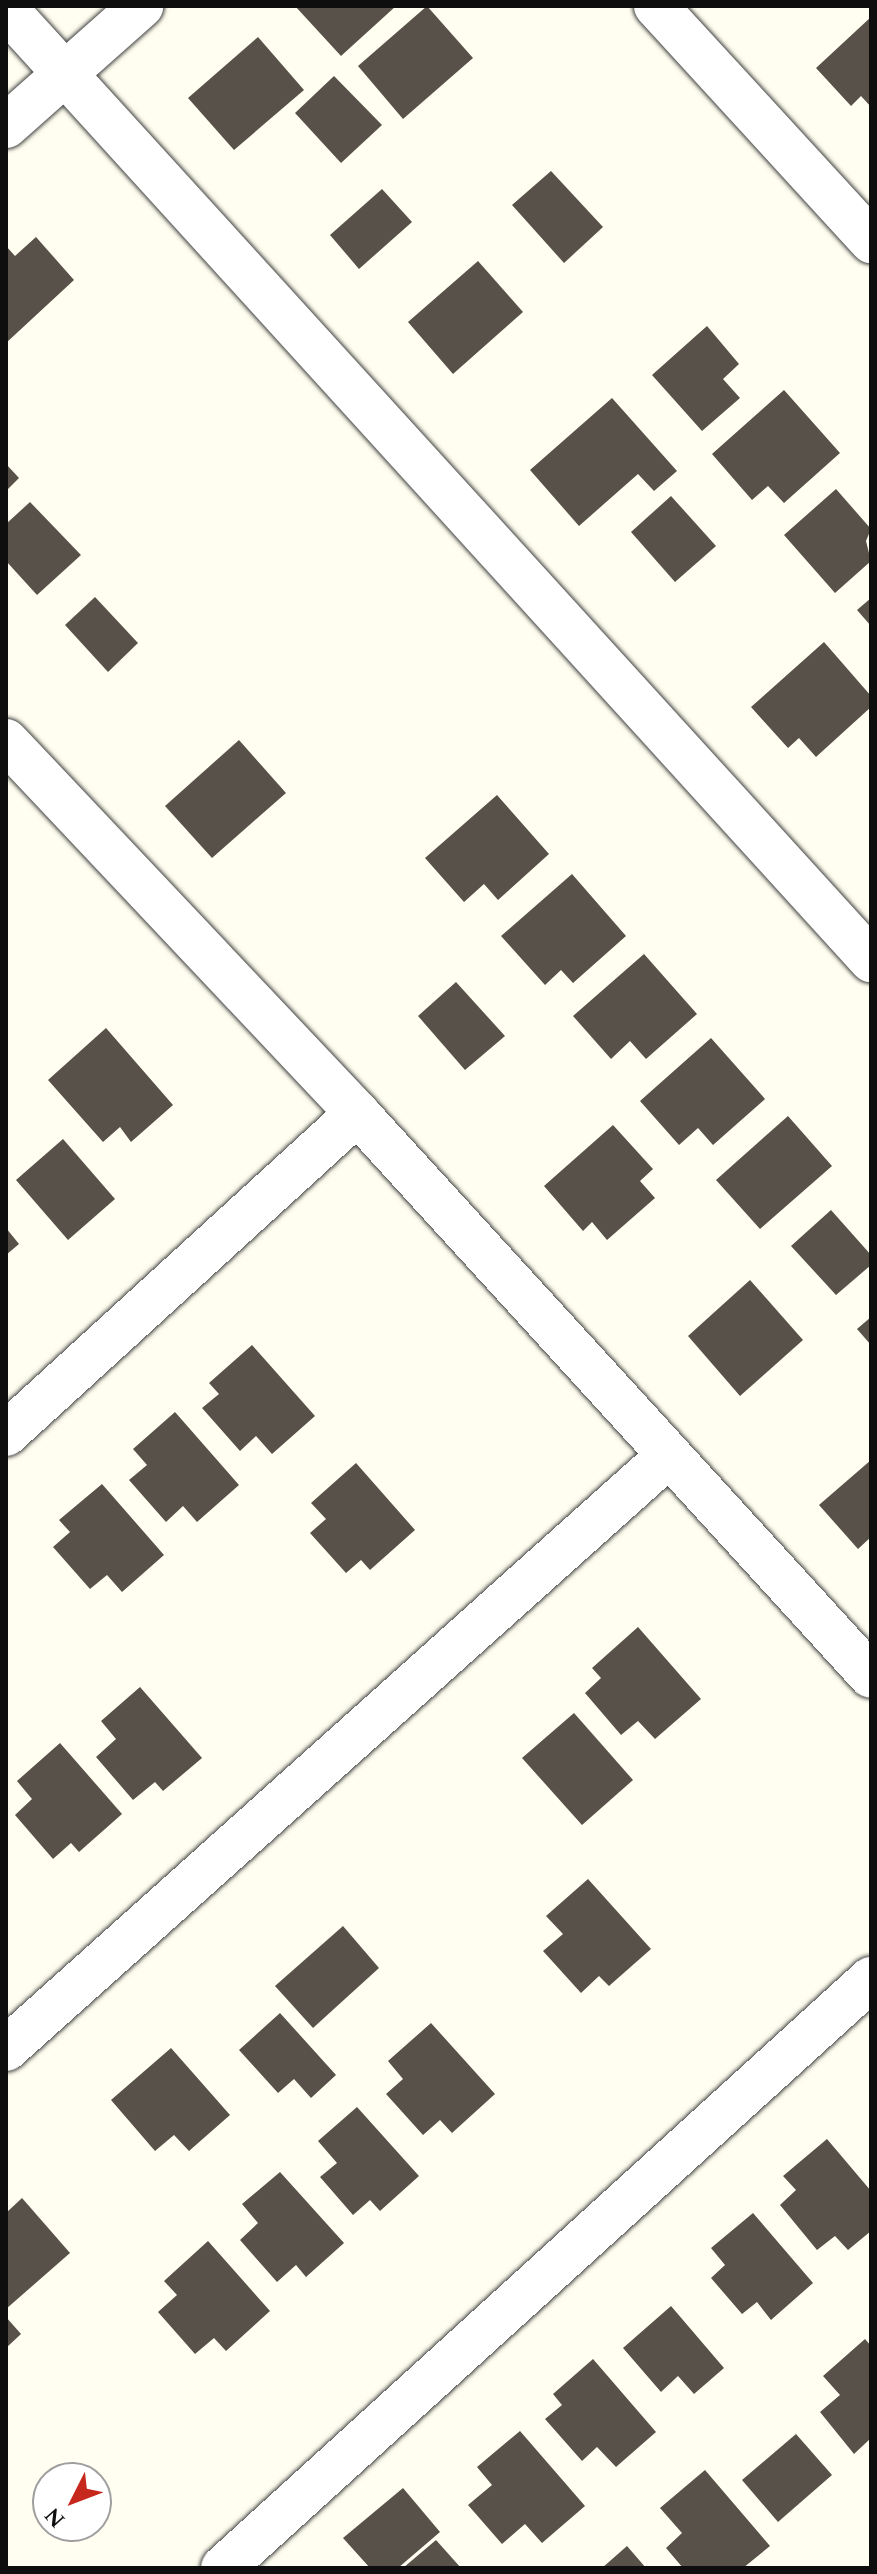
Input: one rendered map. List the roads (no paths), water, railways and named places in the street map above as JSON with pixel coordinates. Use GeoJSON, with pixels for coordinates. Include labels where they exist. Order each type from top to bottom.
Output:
{"type":"FeatureCollection","features":[{"type":"Feature","properties":{"kind":"street"},"geometry":{"type":"LineString","coordinates":[[6,126],[141,6]]}},
{"type":"Feature","properties":{"kind":"street"},"geometry":{"type":"LineString","coordinates":[[656,6],[871,241]]}},
{"type":"Feature","properties":{"kind":"street"},"geometry":{"type":"LineString","coordinates":[[6,9],[871,960]]}},
{"type":"Feature","properties":{"kind":"street"},"geometry":{"type":"LineString","coordinates":[[11,755],[357,1113],[667,1457],[871,1676]]}},
{"type":"Feature","properties":{"kind":"street"},"geometry":{"type":"LineString","coordinates":[[6,1434],[357,1113]]}},
{"type":"Feature","properties":{"kind":"street"},"geometry":{"type":"LineString","coordinates":[[6,2049],[667,1457]]}},
{"type":"Feature","properties":{"kind":"street"},"geometry":{"type":"LineString","coordinates":[[223,2568],[871,1979]]}}]}
